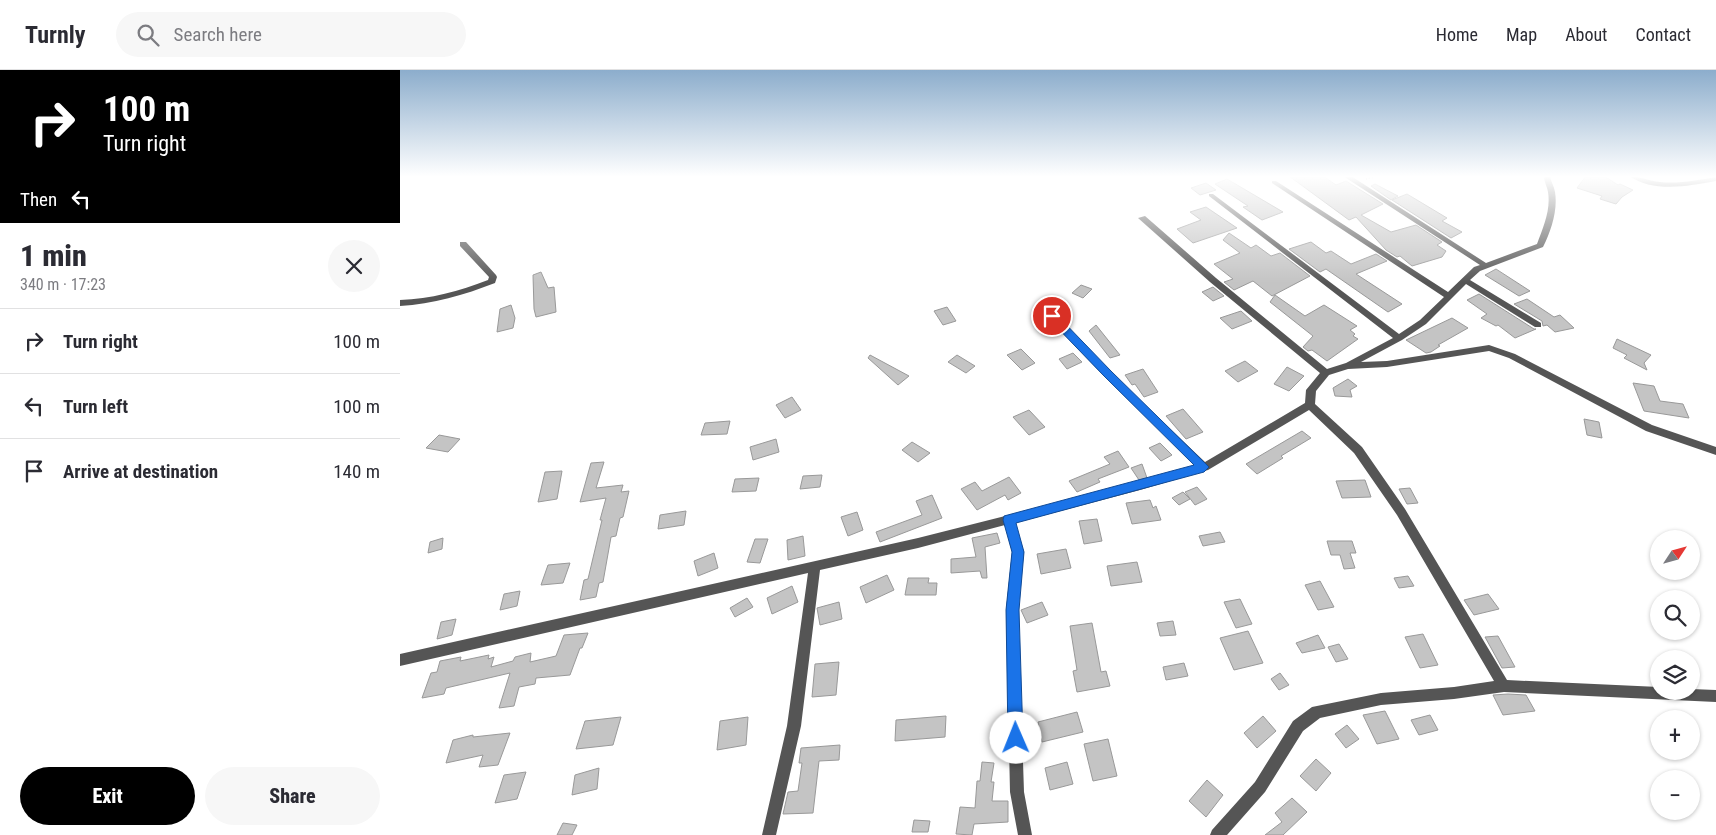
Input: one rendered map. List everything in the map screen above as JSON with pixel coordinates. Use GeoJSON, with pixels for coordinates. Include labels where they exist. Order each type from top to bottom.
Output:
{"type":"FeatureCollection","features":[{"type":"Feature","properties":{"kind":"street"},"geometry":{"type":"LineString","coordinates":[[1233,212],[1399,338]]}},
{"type":"Feature","properties":{"kind":"street"},"geometry":{"type":"LineString","coordinates":[[1319,212],[1448,296]]}},
{"type":"Feature","properties":{"kind":"street"},"geometry":{"type":"LineString","coordinates":[[1402,212],[1486,266]]}},
{"type":"Feature","properties":{"kind":"street"},"geometry":{"type":"LineString","coordinates":[[1310,405],[1311,390],[1326,372],[1347,366],[1399,338],[1423,322],[1476,269],[1540,245],[1548,226],[1551,212]]}},
{"type":"Feature","properties":{"kind":"street"},"geometry":{"type":"LineString","coordinates":[[1142,218],[1213,280],[1326,372]]}},
{"type":"Feature","properties":{"kind":"street"},"geometry":{"type":"LineString","coordinates":[[400,303],[424,302],[471,290],[492,280],[493,277],[463,244]]}},
{"type":"Feature","properties":{"kind":"street"},"geometry":{"type":"LineString","coordinates":[[1465,280],[1538,325]]}},
{"type":"Feature","properties":{"kind":"street"},"geometry":{"type":"LineString","coordinates":[[1052,316],[1107,374],[1204,467]]}},
{"type":"Feature","properties":{"kind":"street"},"geometry":{"type":"LineString","coordinates":[[1347,366],[1387,364],[1488,348],[1512,356],[1649,428],[1716,451]]}},
{"type":"Feature","properties":{"kind":"street"},"geometry":{"type":"LineString","coordinates":[[400,660],[918,543],[1204,467],[1310,405]]}},
{"type":"Feature","properties":{"kind":"street"},"geometry":{"type":"LineString","coordinates":[[1310,405],[1358,450],[1401,512],[1504,686]]}},
{"type":"Feature","properties":{"kind":"street"},"geometry":{"type":"LineString","coordinates":[[1009,520],[1018,552],[1012,610],[1017,792],[1025,835]]}},
{"type":"Feature","properties":{"kind":"street"},"geometry":{"type":"LineString","coordinates":[[769,835],[794,726],[815,566]]}},
{"type":"Feature","properties":{"kind":"street"},"geometry":{"type":"LineString","coordinates":[[1217,835],[1260,787],[1298,726],[1317,712],[1381,699],[1454,693],[1504,686],[1716,696]]}},
{"type":"Feature","properties":{"kind":"building"},"geometry":{"type":"Polygon","coordinates":[[[1190,212],[1213,212],[1237,228],[1193,243],[1177,229],[1201,220],[1190,212]]]}},
{"type":"Feature","properties":{"kind":"building"},"geometry":{"type":"Polygon","coordinates":[[[1250,212],[1283,212],[1262,220],[1250,212]]]}},
{"type":"Feature","properties":{"kind":"building"},"geometry":{"type":"Polygon","coordinates":[[[1338,212],[1368,212],[1361,215],[1391,232],[1416,225],[1442,242],[1437,245],[1446,251],[1442,257],[1412,266],[1400,256],[1397,257],[1386,250],[1356,217],[1349,220],[1338,212]]]}},
{"type":"Feature","properties":{"kind":"building"},"geometry":{"type":"Polygon","coordinates":[[[1410,212],[1436,212],[1447,218],[1442,221],[1462,232],[1451,238],[1410,212]]]}},
{"type":"Feature","properties":{"kind":"building"},"geometry":{"type":"Polygon","coordinates":[[[1229,233],[1251,248],[1256,245],[1271,256],[1280,253],[1310,276],[1272,296],[1253,281],[1234,290],[1224,282],[1233,279],[1214,264],[1240,253],[1223,240],[1229,233]]]}},
{"type":"Feature","properties":{"kind":"building"},"geometry":{"type":"Polygon","coordinates":[[[1311,242],[1326,253],[1331,251],[1351,264],[1376,254],[1387,261],[1356,274],[1402,304],[1388,312],[1326,269],[1320,272],[1289,249],[1311,242]]]}},
{"type":"Feature","properties":{"kind":"building"},"geometry":{"type":"Polygon","coordinates":[[[1496,269],[1530,291],[1519,296],[1485,275],[1496,269]]]}},
{"type":"Feature","properties":{"kind":"building"},"geometry":{"type":"Polygon","coordinates":[[[541,272],[548,288],[554,287],[556,312],[536,317],[533,275],[541,272]]]}},
{"type":"Feature","properties":{"kind":"building"},"geometry":{"type":"Polygon","coordinates":[[[1081,285],[1092,289],[1083,298],[1072,293],[1081,285]]]}},
{"type":"Feature","properties":{"kind":"building"},"geometry":{"type":"Polygon","coordinates":[[[1213,287],[1224,296],[1213,301],[1202,292],[1213,287]]]}},
{"type":"Feature","properties":{"kind":"building"},"geometry":{"type":"Polygon","coordinates":[[[1479,294],[1536,329],[1515,338],[1498,325],[1496,326],[1481,318],[1487,314],[1467,300],[1479,294]]]}},
{"type":"Feature","properties":{"kind":"building"},"geometry":{"type":"Polygon","coordinates":[[[1275,295],[1305,316],[1324,305],[1357,326],[1350,330],[1355,334],[1353,336],[1358,339],[1327,361],[1312,350],[1308,351],[1303,347],[1313,336],[1270,302],[1275,295]]]}},
{"type":"Feature","properties":{"kind":"building"},"geometry":{"type":"Polygon","coordinates":[[[1527,299],[1554,317],[1560,315],[1574,328],[1555,332],[1547,325],[1543,326],[1542,321],[1514,304],[1527,299]]]}},
{"type":"Feature","properties":{"kind":"building"},"geometry":{"type":"Polygon","coordinates":[[[511,305],[515,318],[513,328],[497,332],[500,309],[511,305]]]}},
{"type":"Feature","properties":{"kind":"building"},"geometry":{"type":"Polygon","coordinates":[[[947,307],[956,321],[943,325],[934,311],[947,307]]]}},
{"type":"Feature","properties":{"kind":"building"},"geometry":{"type":"Polygon","coordinates":[[[1241,311],[1252,321],[1232,329],[1220,318],[1241,311]]]}},
{"type":"Feature","properties":{"kind":"building"},"geometry":{"type":"Polygon","coordinates":[[[1452,318],[1468,328],[1438,345],[1440,346],[1431,352],[1426,353],[1406,340],[1452,318]]]}},
{"type":"Feature","properties":{"kind":"building"},"geometry":{"type":"Polygon","coordinates":[[[1096,325],[1120,355],[1110,358],[1089,331],[1096,325]]]}},
{"type":"Feature","properties":{"kind":"building"},"geometry":{"type":"Polygon","coordinates":[[[1617,339],[1651,355],[1644,363],[1647,370],[1624,358],[1627,355],[1613,348],[1617,339]]]}},
{"type":"Feature","properties":{"kind":"building"},"geometry":{"type":"Polygon","coordinates":[[[1021,349],[1035,363],[1022,370],[1007,355],[1021,349]]]}},
{"type":"Feature","properties":{"kind":"building"},"geometry":{"type":"Polygon","coordinates":[[[1073,353],[1082,362],[1067,369],[1059,359],[1073,353]]]}},
{"type":"Feature","properties":{"kind":"building"},"geometry":{"type":"Polygon","coordinates":[[[870,355],[909,376],[898,385],[868,358],[870,355]]]}},
{"type":"Feature","properties":{"kind":"building"},"geometry":{"type":"Polygon","coordinates":[[[957,355],[975,366],[966,373],[948,362],[957,355]]]}},
{"type":"Feature","properties":{"kind":"building"},"geometry":{"type":"Polygon","coordinates":[[[1245,361],[1258,371],[1238,382],[1225,371],[1245,361]]]}},
{"type":"Feature","properties":{"kind":"building"},"geometry":{"type":"Polygon","coordinates":[[[1287,367],[1304,376],[1289,391],[1274,384],[1287,367]]]}},
{"type":"Feature","properties":{"kind":"building"},"geometry":{"type":"Polygon","coordinates":[[[1143,369],[1158,392],[1144,397],[1135,384],[1132,385],[1125,375],[1143,369]]]}},
{"type":"Feature","properties":{"kind":"building"},"geometry":{"type":"Polygon","coordinates":[[[1348,379],[1357,386],[1350,390],[1352,397],[1335,396],[1333,388],[1348,379]]]}},
{"type":"Feature","properties":{"kind":"building"},"geometry":{"type":"Polygon","coordinates":[[[1633,383],[1654,386],[1660,401],[1683,404],[1689,418],[1644,411],[1633,383]]]}},
{"type":"Feature","properties":{"kind":"building"},"geometry":{"type":"Polygon","coordinates":[[[792,397],[801,410],[785,418],[776,405],[792,397]]]}},
{"type":"Feature","properties":{"kind":"building"},"geometry":{"type":"Polygon","coordinates":[[[1183,409],[1203,432],[1186,439],[1166,416],[1183,409]]]}},
{"type":"Feature","properties":{"kind":"building"},"geometry":{"type":"Polygon","coordinates":[[[1029,410],[1045,427],[1029,435],[1013,417],[1029,410]]]}},
{"type":"Feature","properties":{"kind":"building"},"geometry":{"type":"Polygon","coordinates":[[[1584,419],[1599,422],[1602,438],[1587,435],[1584,419]]]}},
{"type":"Feature","properties":{"kind":"building"},"geometry":{"type":"Polygon","coordinates":[[[730,421],[727,434],[701,435],[705,423],[730,421]]]}},
{"type":"Feature","properties":{"kind":"building"},"geometry":{"type":"Polygon","coordinates":[[[1302,431],[1311,438],[1281,456],[1283,458],[1257,474],[1246,464],[1302,431]]]}},
{"type":"Feature","properties":{"kind":"building"},"geometry":{"type":"Polygon","coordinates":[[[439,435],[460,439],[448,452],[426,448],[439,435]]]}},
{"type":"Feature","properties":{"kind":"building"},"geometry":{"type":"Polygon","coordinates":[[[776,439],[779,452],[753,460],[750,447],[776,439]]]}},
{"type":"Feature","properties":{"kind":"building"},"geometry":{"type":"Polygon","coordinates":[[[912,442],[930,453],[918,462],[902,450],[912,442]]]}},
{"type":"Feature","properties":{"kind":"building"},"geometry":{"type":"Polygon","coordinates":[[[1160,443],[1172,455],[1161,461],[1149,448],[1160,443]]]}},
{"type":"Feature","properties":{"kind":"building"},"geometry":{"type":"Polygon","coordinates":[[[1118,451],[1129,467],[1098,479],[1100,482],[1077,492],[1069,481],[1110,464],[1104,457],[1118,451]]]}},
{"type":"Feature","properties":{"kind":"building"},"geometry":{"type":"Polygon","coordinates":[[[604,462],[596,488],[623,485],[621,492],[629,491],[616,536],[611,537],[603,582],[599,583],[596,597],[580,600],[584,580],[588,579],[606,498],[580,502],[591,463],[604,462]]]}},
{"type":"Feature","properties":{"kind":"building"},"geometry":{"type":"Polygon","coordinates":[[[1142,464],[1147,478],[1139,480],[1131,468],[1142,464]]]}},
{"type":"Feature","properties":{"kind":"building"},"geometry":{"type":"Polygon","coordinates":[[[562,471],[557,499],[538,502],[545,472],[562,471]]]}},
{"type":"Feature","properties":{"kind":"building"},"geometry":{"type":"Polygon","coordinates":[[[822,475],[820,487],[800,489],[803,476],[822,475]]]}},
{"type":"Feature","properties":{"kind":"building"},"geometry":{"type":"Polygon","coordinates":[[[1009,477],[1021,493],[1008,500],[1005,495],[977,510],[961,489],[975,482],[982,491],[1009,477]]]}},
{"type":"Feature","properties":{"kind":"building"},"geometry":{"type":"Polygon","coordinates":[[[759,478],[756,491],[732,492],[735,479],[759,478]]]}},
{"type":"Feature","properties":{"kind":"building"},"geometry":{"type":"Polygon","coordinates":[[[1365,480],[1371,497],[1342,498],[1336,481],[1365,480]]]}},
{"type":"Feature","properties":{"kind":"building"},"geometry":{"type":"Polygon","coordinates":[[[1197,487],[1207,499],[1195,505],[1185,492],[1197,487]]]}},
{"type":"Feature","properties":{"kind":"building"},"geometry":{"type":"Polygon","coordinates":[[[1410,488],[1418,503],[1407,504],[1399,489],[1410,488]]]}},
{"type":"Feature","properties":{"kind":"building"},"geometry":{"type":"Polygon","coordinates":[[[1183,492],[1190,499],[1179,505],[1172,498],[1183,492]]]}},
{"type":"Feature","properties":{"kind":"building"},"geometry":{"type":"Polygon","coordinates":[[[932,495],[942,518],[880,542],[876,532],[922,515],[916,501],[932,495]]]}},
{"type":"Feature","properties":{"kind":"building"},"geometry":{"type":"Polygon","coordinates":[[[1150,500],[1153,508],[1156,506],[1161,520],[1132,524],[1126,503],[1150,500]]]}},
{"type":"Feature","properties":{"kind":"building"},"geometry":{"type":"Polygon","coordinates":[[[686,511],[684,525],[658,529],[660,515],[686,511]]]}},
{"type":"Feature","properties":{"kind":"building"},"geometry":{"type":"Polygon","coordinates":[[[857,512],[863,530],[848,536],[841,517],[857,512]]]}},
{"type":"Feature","properties":{"kind":"building"},"geometry":{"type":"Polygon","coordinates":[[[1097,519],[1102,541],[1084,544],[1079,521],[1097,519]]]}},
{"type":"Feature","properties":{"kind":"building"},"geometry":{"type":"Polygon","coordinates":[[[1220,532],[1225,542],[1203,546],[1199,536],[1220,532]]]}},
{"type":"Feature","properties":{"kind":"building"},"geometry":{"type":"Polygon","coordinates":[[[997,533],[1000,543],[985,547],[987,578],[982,578],[980,571],[951,573],[951,559],[976,557],[972,538],[997,533]]]}},
{"type":"Feature","properties":{"kind":"building"},"geometry":{"type":"Polygon","coordinates":[[[803,536],[805,556],[788,560],[787,540],[803,536]]]}},
{"type":"Feature","properties":{"kind":"building"},"geometry":{"type":"Polygon","coordinates":[[[443,538],[442,549],[428,553],[430,542],[443,538]]]}},
{"type":"Feature","properties":{"kind":"building"},"geometry":{"type":"Polygon","coordinates":[[[755,539],[768,539],[760,563],[747,562],[755,539]]]}},
{"type":"Feature","properties":{"kind":"building"},"geometry":{"type":"Polygon","coordinates":[[[1327,541],[1352,541],[1356,553],[1350,553],[1355,568],[1344,569],[1340,555],[1331,555],[1327,541]]]}},
{"type":"Feature","properties":{"kind":"building"},"geometry":{"type":"Polygon","coordinates":[[[1066,549],[1071,568],[1041,574],[1037,554],[1066,549]]]}},
{"type":"Feature","properties":{"kind":"building"},"geometry":{"type":"Polygon","coordinates":[[[714,553],[718,568],[698,576],[694,561],[714,553]]]}},
{"type":"Feature","properties":{"kind":"building"},"geometry":{"type":"Polygon","coordinates":[[[1137,562],[1142,582],[1111,586],[1107,566],[1137,562]]]}},
{"type":"Feature","properties":{"kind":"building"},"geometry":{"type":"Polygon","coordinates":[[[570,563],[563,583],[541,585],[548,565],[570,563]]]}},
{"type":"Feature","properties":{"kind":"building"},"geometry":{"type":"Polygon","coordinates":[[[887,575],[894,590],[866,603],[860,587],[887,575]]]}},
{"type":"Feature","properties":{"kind":"building"},"geometry":{"type":"Polygon","coordinates":[[[1408,576],[1414,586],[1399,588],[1394,578],[1408,576]]]}},
{"type":"Feature","properties":{"kind":"building"},"geometry":{"type":"Polygon","coordinates":[[[908,578],[929,578],[928,583],[937,583],[936,595],[905,595],[908,578]]]}},
{"type":"Feature","properties":{"kind":"building"},"geometry":{"type":"Polygon","coordinates":[[[1320,581],[1334,607],[1318,610],[1305,585],[1320,581]]]}},
{"type":"Feature","properties":{"kind":"building"},"geometry":{"type":"Polygon","coordinates":[[[792,586],[798,602],[772,614],[767,598],[792,586]]]}},
{"type":"Feature","properties":{"kind":"building"},"geometry":{"type":"Polygon","coordinates":[[[520,591],[517,606],[500,610],[504,594],[520,591]]]}},
{"type":"Feature","properties":{"kind":"building"},"geometry":{"type":"Polygon","coordinates":[[[1488,594],[1499,609],[1474,615],[1464,600],[1488,594]]]}},
{"type":"Feature","properties":{"kind":"building"},"geometry":{"type":"Polygon","coordinates":[[[747,598],[753,607],[735,617],[730,608],[747,598]]]}},
{"type":"Feature","properties":{"kind":"building"},"geometry":{"type":"Polygon","coordinates":[[[1240,599],[1252,624],[1236,628],[1224,602],[1240,599]]]}},
{"type":"Feature","properties":{"kind":"building"},"geometry":{"type":"Polygon","coordinates":[[[839,602],[842,619],[820,625],[817,608],[839,602]]]}},
{"type":"Feature","properties":{"kind":"building"},"geometry":{"type":"Polygon","coordinates":[[[1042,602],[1048,615],[1027,623],[1021,610],[1042,602]]]}},
{"type":"Feature","properties":{"kind":"building"},"geometry":{"type":"Polygon","coordinates":[[[456,619],[452,635],[437,639],[441,622],[456,619]]]}},
{"type":"Feature","properties":{"kind":"building"},"geometry":{"type":"Polygon","coordinates":[[[1173,621],[1176,635],[1160,636],[1157,623],[1173,621]]]}},
{"type":"Feature","properties":{"kind":"building"},"geometry":{"type":"Polygon","coordinates":[[[1092,623],[1101,672],[1106,671],[1110,686],[1077,692],[1073,671],[1077,670],[1070,626],[1092,623]]]}},
{"type":"Feature","properties":{"kind":"building"},"geometry":{"type":"Polygon","coordinates":[[[1248,631],[1263,663],[1234,670],[1220,638],[1248,631]]]}},
{"type":"Feature","properties":{"kind":"building"},"geometry":{"type":"Polygon","coordinates":[[[588,633],[570,675],[536,678],[535,684],[519,687],[514,706],[499,708],[510,673],[446,688],[444,694],[422,698],[431,673],[437,672],[440,661],[461,657],[460,661],[489,655],[488,659],[494,657],[491,667],[513,661],[515,657],[531,653],[530,662],[556,656],[564,635],[588,633]]]}},
{"type":"Feature","properties":{"kind":"building"},"geometry":{"type":"Polygon","coordinates":[[[1423,634],[1438,665],[1420,668],[1405,637],[1423,634]]]}},
{"type":"Feature","properties":{"kind":"building"},"geometry":{"type":"Polygon","coordinates":[[[1318,635],[1325,648],[1302,653],[1296,643],[1318,635]]]}},
{"type":"Feature","properties":{"kind":"building"},"geometry":{"type":"Polygon","coordinates":[[[1498,636],[1515,667],[1502,668],[1485,637],[1498,636]]]}},
{"type":"Feature","properties":{"kind":"building"},"geometry":{"type":"Polygon","coordinates":[[[1339,644],[1348,659],[1336,662],[1328,647],[1339,644]]]}},
{"type":"Feature","properties":{"kind":"building"},"geometry":{"type":"Polygon","coordinates":[[[839,662],[836,695],[812,697],[815,664],[839,662]]]}},
{"type":"Feature","properties":{"kind":"building"},"geometry":{"type":"Polygon","coordinates":[[[1184,663],[1188,676],[1166,680],[1163,667],[1184,663]]]}},
{"type":"Feature","properties":{"kind":"building"},"geometry":{"type":"Polygon","coordinates":[[[1280,673],[1289,685],[1279,690],[1271,679],[1280,673]]]}},
{"type":"Feature","properties":{"kind":"building"},"geometry":{"type":"Polygon","coordinates":[[[1493,695],[1526,695],[1535,711],[1503,715],[1493,695]]]}},
{"type":"Feature","properties":{"kind":"building"},"geometry":{"type":"Polygon","coordinates":[[[1385,711],[1399,739],[1377,744],[1363,715],[1385,711]]]}},
{"type":"Feature","properties":{"kind":"building"},"geometry":{"type":"Polygon","coordinates":[[[1077,712],[1083,732],[1042,742],[1038,722],[1077,712]]]}},
{"type":"Feature","properties":{"kind":"building"},"geometry":{"type":"Polygon","coordinates":[[[1430,715],[1438,730],[1419,735],[1411,720],[1430,715]]]}},
{"type":"Feature","properties":{"kind":"building"},"geometry":{"type":"Polygon","coordinates":[[[946,716],[945,737],[895,741],[896,720],[946,716]]]}},
{"type":"Feature","properties":{"kind":"building"},"geometry":{"type":"Polygon","coordinates":[[[1263,716],[1276,731],[1257,748],[1244,733],[1263,716]]]}},
{"type":"Feature","properties":{"kind":"building"},"geometry":{"type":"Polygon","coordinates":[[[621,717],[613,745],[576,749],[585,721],[621,717]]]}},
{"type":"Feature","properties":{"kind":"building"},"geometry":{"type":"Polygon","coordinates":[[[748,717],[746,745],[717,750],[720,721],[748,717]]]}},
{"type":"Feature","properties":{"kind":"building"},"geometry":{"type":"Polygon","coordinates":[[[1347,725],[1359,739],[1346,748],[1335,734],[1347,725]]]}},
{"type":"Feature","properties":{"kind":"building"},"geometry":{"type":"Polygon","coordinates":[[[510,733],[498,765],[479,767],[483,755],[446,763],[453,740],[473,735],[473,737],[510,733]]]}},
{"type":"Feature","properties":{"kind":"building"},"geometry":{"type":"Polygon","coordinates":[[[1108,739],[1117,776],[1093,781],[1084,744],[1108,739]]]}},
{"type":"Feature","properties":{"kind":"building"},"geometry":{"type":"Polygon","coordinates":[[[840,745],[839,760],[819,761],[813,813],[783,814],[788,792],[798,791],[802,763],[799,763],[801,748],[840,745]]]}},
{"type":"Feature","properties":{"kind":"building"},"geometry":{"type":"Polygon","coordinates":[[[1316,759],[1331,773],[1316,791],[1300,776],[1316,759]]]}},
{"type":"Feature","properties":{"kind":"building"},"geometry":{"type":"Polygon","coordinates":[[[982,762],[994,763],[991,782],[994,782],[992,801],[1008,801],[1008,822],[974,824],[972,835],[956,834],[960,807],[975,808],[977,781],[980,781],[982,762]]]}},
{"type":"Feature","properties":{"kind":"building"},"geometry":{"type":"Polygon","coordinates":[[[1067,762],[1073,784],[1050,790],[1045,768],[1067,762]]]}},
{"type":"Feature","properties":{"kind":"building"},"geometry":{"type":"Polygon","coordinates":[[[599,768],[597,789],[572,795],[575,775],[599,768]]]}},
{"type":"Feature","properties":{"kind":"building"},"geometry":{"type":"Polygon","coordinates":[[[526,772],[517,799],[495,803],[504,775],[526,772]]]}},
{"type":"Feature","properties":{"kind":"building"},"geometry":{"type":"Polygon","coordinates":[[[1207,780],[1223,795],[1206,817],[1189,801],[1207,780]]]}},
{"type":"Feature","properties":{"kind":"building"},"geometry":{"type":"Polygon","coordinates":[[[1292,798],[1307,812],[1283,835],[1265,835],[1282,822],[1275,813],[1292,798]]]}},
{"type":"Feature","properties":{"kind":"building"},"geometry":{"type":"Polygon","coordinates":[[[914,820],[930,821],[928,832],[912,832],[914,820]]]}},
{"type":"Feature","properties":{"kind":"building"},"geometry":{"type":"Polygon","coordinates":[[[563,823],[577,825],[572,835],[557,835],[563,823]]]}},
{"type":"Feature","properties":{"kind":"route"},"geometry":{"type":"LineString","coordinates":[[1016,738],[1012,610],[1018,552],[1009,520],[1140,486],[1204,467],[1107,374],[1052,316]]}}]}
